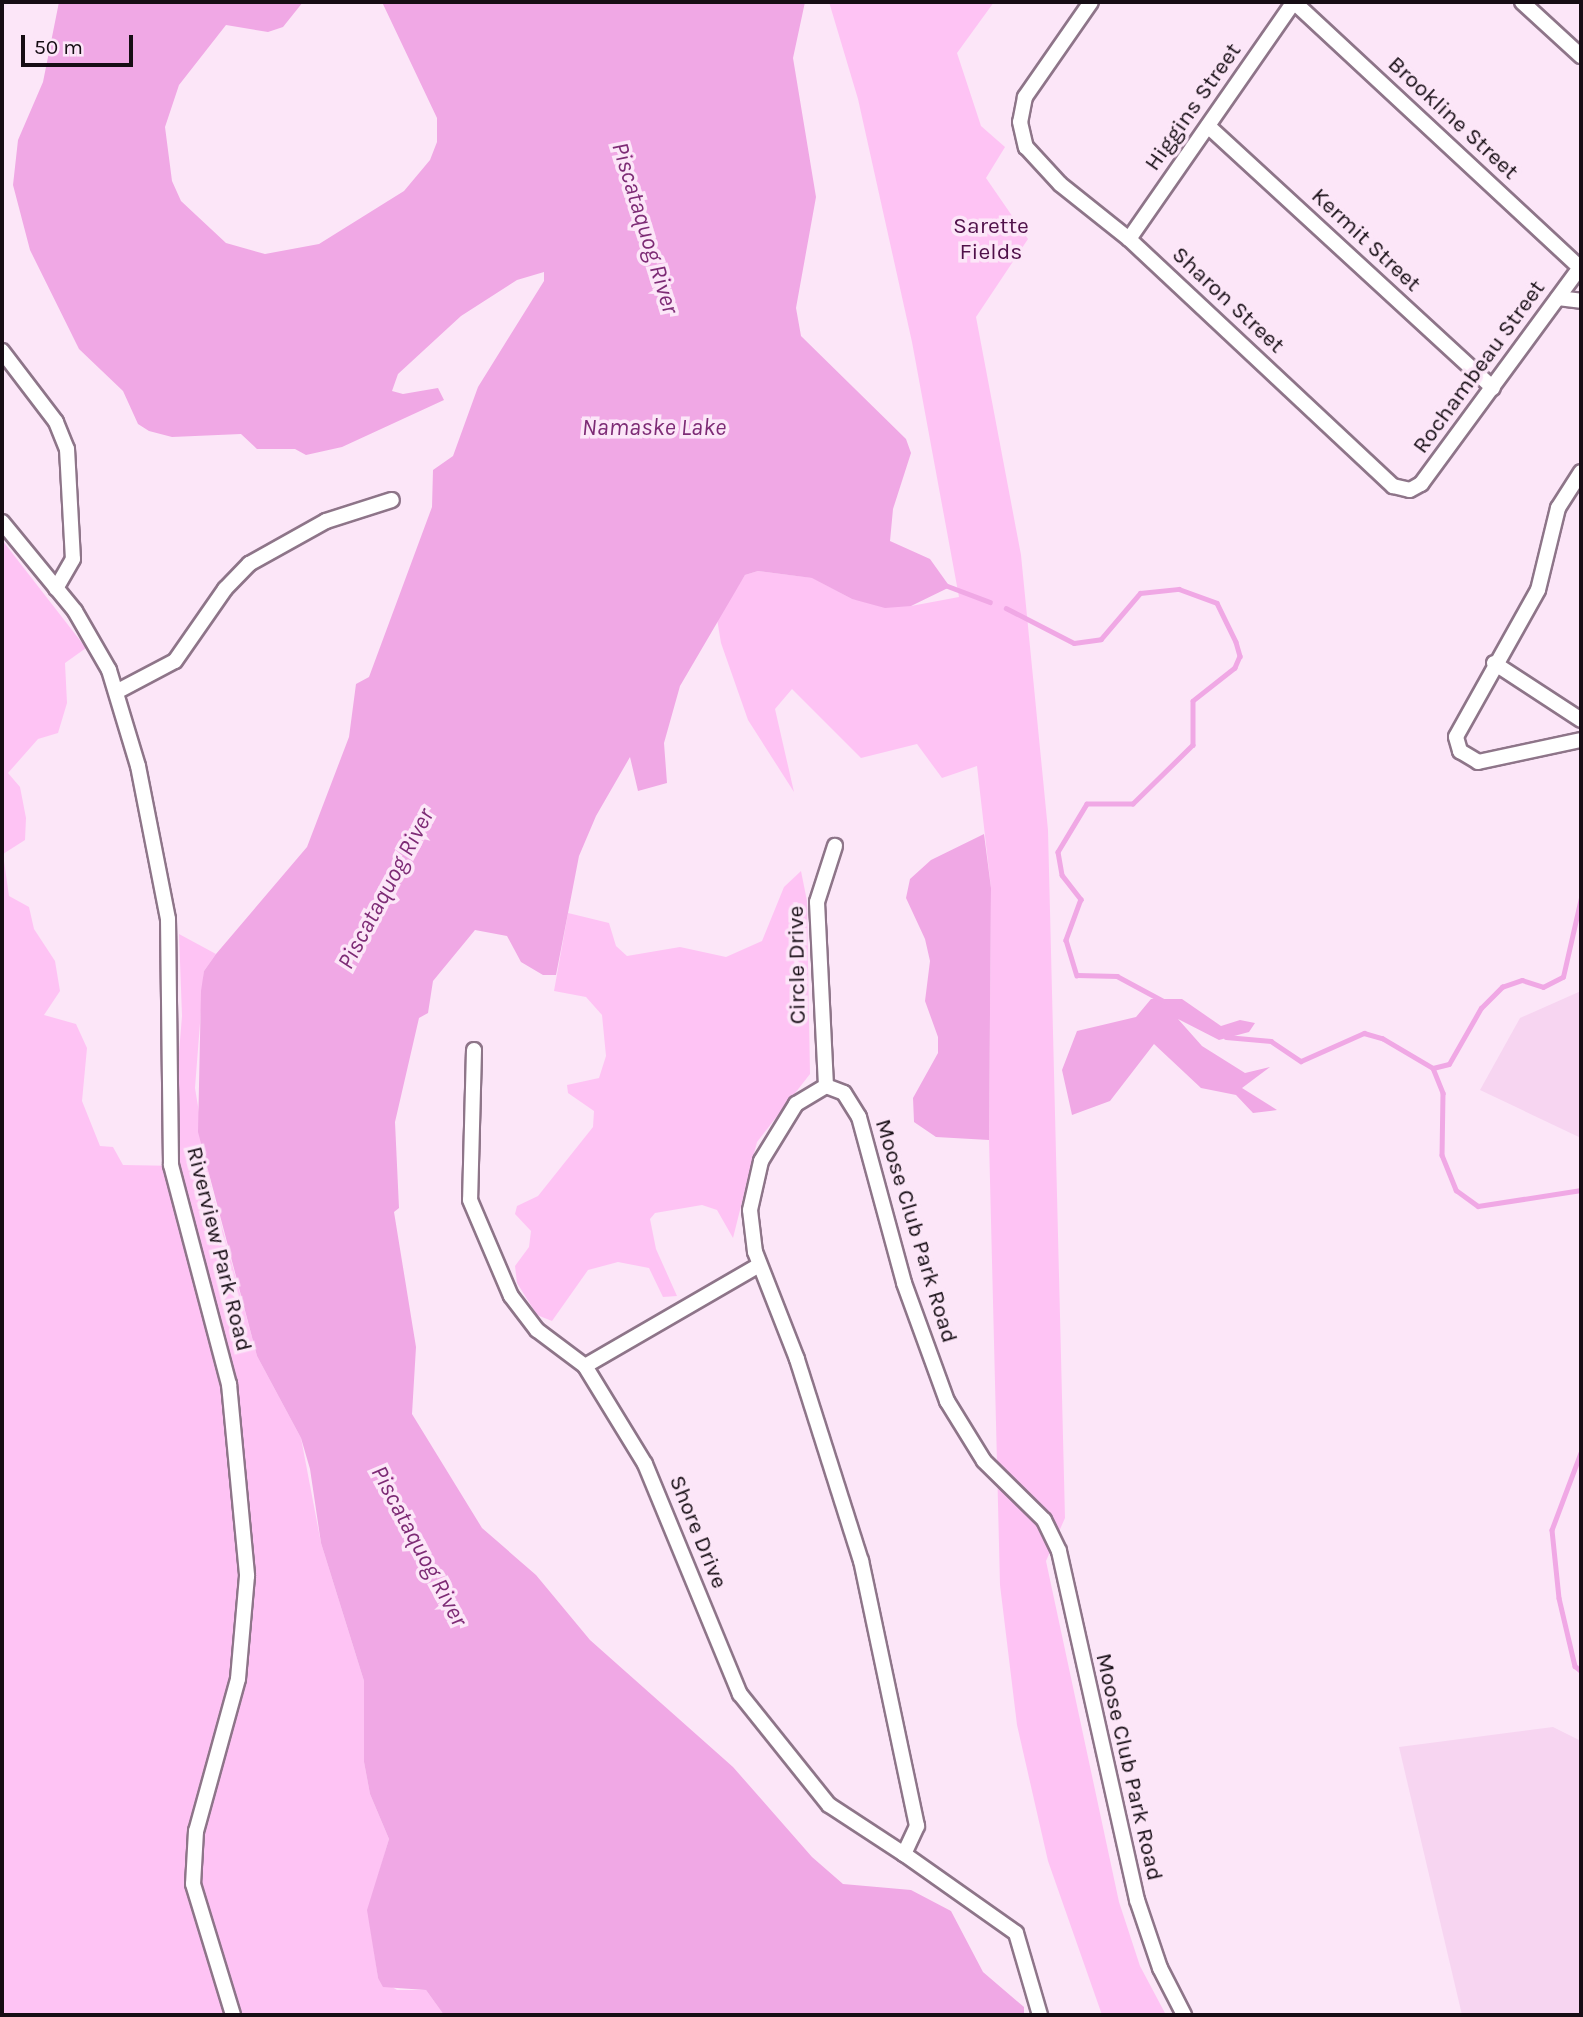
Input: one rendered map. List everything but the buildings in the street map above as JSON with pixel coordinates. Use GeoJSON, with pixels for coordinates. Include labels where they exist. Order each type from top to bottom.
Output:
{"type":"FeatureCollection","features":[{"type":"Feature","properties":{"kind":"street","name":"Sharon Street"},"geometry":{"type":"LineString","coordinates":[[1091,2],[1025,97],[1021,135],[1042,167],[1129,239],[1393,486],[1410,490]]}},
{"type":"Feature","properties":{"kind":"street","name":"Higgins Street"},"geometry":{"type":"LineString","coordinates":[[1129,239],[1294,2]]}},
{"type":"Feature","properties":{"kind":"street","name":"Brookline Street"},"geometry":{"type":"LineString","coordinates":[[1294,2],[1581,267]]}},
{"type":"Feature","properties":{"kind":"street"},"geometry":{"type":"LineString","coordinates":[[1522,2],[1581,56]]}},
{"type":"Feature","properties":{"kind":"street","name":"Kermit Street"},"geometry":{"type":"LineString","coordinates":[[1208,126],[1493,388]]}},
{"type":"Feature","properties":{"kind":"street","name":"Rochambeau Street"},"geometry":{"type":"LineString","coordinates":[[1410,490],[1421,484],[1581,267]]}},
{"type":"Feature","properties":{"kind":"street"},"geometry":{"type":"LineString","coordinates":[[1558,298],[1581,301]]}},
{"type":"Feature","properties":{"kind":"street"},"geometry":{"type":"LineString","coordinates":[[2,351],[56,422],[67,449],[73,559],[56,589]]}},
{"type":"Feature","properties":{"kind":"street"},"geometry":{"type":"LineString","coordinates":[[1581,472],[1561,501],[1538,590],[1456,730],[1465,756],[1486,762],[1581,740]]}},
{"type":"Feature","properties":{"kind":"street"},"geometry":{"type":"LineString","coordinates":[[118,691],[175,661],[225,589],[249,564],[326,521],[392,500]]}},
{"type":"Feature","properties":{"kind":"street","name":"Riverview Park Road"},"geometry":{"type":"LineString","coordinates":[[2,522],[75,611],[118,691],[168,919],[171,1165],[229,1384],[237,1444],[246,1629],[238,1679],[196,1831],[193,1884],[233,2015]]}},
{"type":"Feature","properties":{"kind":"street"},"geometry":{"type":"LineString","coordinates":[[1494,663],[1581,720]]}},
{"type":"Feature","properties":{"kind":"street","name":"Circle Drive"},"geometry":{"type":"LineString","coordinates":[[826,1086],[817,902],[835,846]]}},
{"type":"Feature","properties":{"kind":"street","name":"Shore Drive"},"geometry":{"type":"LineString","coordinates":[[474,1051],[470,1200],[520,1310],[585,1366],[660,1493],[740,1694],[829,1805],[904,1854]]}},
{"type":"Feature","properties":{"kind":"street"},"geometry":{"type":"LineString","coordinates":[[826,1086],[796,1104],[761,1161],[750,1210],[759,1265],[797,1359],[861,1561],[917,1826],[904,1854],[1016,1933],[1040,2015]]}},
{"type":"Feature","properties":{"kind":"street","name":"Moose Club Park Road"},"geometry":{"type":"LineString","coordinates":[[826,1086],[844,1093],[859,1117],[904,1283],[947,1401],[984,1461],[1044,1520],[1059,1551],[1137,1900],[1160,1968],[1184,2015]]}},
{"type":"Feature","properties":{"kind":"street"},"geometry":{"type":"LineString","coordinates":[[585,1366],[759,1265]]}},
{"type":"Feature","properties":{"kind":"shaded area"},"geometry":{"type":"Polygon","coordinates":[[[1581,991],[1581,1138],[1480,1090],[1520,1018],[1581,991]]]}},
{"type":"Feature","properties":{"kind":"shaded area"},"geometry":{"type":"Polygon","coordinates":[[[1553,1727],[1581,1741],[1581,2015],[1462,2015],[1399,1747],[1553,1727]]]}},
{"type":"Feature","properties":{"kind":"green space","name":"Sarette Fields"},"geometry":{"type":"Polygon","coordinates":[[[829,2],[994,2],[957,53],[981,126],[1005,147],[986,178],[1028,239],[976,317],[1021,555],[1048,830],[1065,1518],[1046,1561],[1119,1902],[1140,1966],[1166,2015],[1102,2015],[1048,1861],[1017,1725],[1000,1585],[989,1140],[991,888],[977,766],[942,778],[917,744],[861,758],[792,689],[775,709],[794,792],[748,720],[721,643],[717,619],[745,575],[758,571],[813,578],[852,599],[911,606],[959,597],[912,342],[858,99],[829,2]]]}},
{"type":"Feature","properties":{"kind":"green space"},"geometry":{"type":"Polygon","coordinates":[[[2,540],[86,648],[65,663],[67,703],[58,733],[38,739],[8,773],[20,787],[26,818],[25,840],[3,854],[9,896],[29,907],[34,929],[55,961],[60,991],[44,1015],[76,1024],[87,1048],[82,1101],[100,1146],[113,1147],[123,1165],[180,1166],[173,1126],[182,1016],[179,934],[216,954],[204,971],[195,1088],[211,1186],[257,1356],[301,1438],[321,1543],[364,1681],[364,1762],[370,1794],[389,1839],[368,1910],[378,1978],[397,1990],[426,1990],[444,2015],[2,2015],[2,540]]]}},
{"type":"Feature","properties":{"kind":"green space"},"geometry":{"type":"Polygon","coordinates":[[[801,871],[807,901],[810,1074],[757,1142],[733,1238],[717,1210],[702,1205],[655,1213],[650,1219],[656,1249],[677,1296],[663,1297],[649,1268],[618,1262],[588,1270],[552,1321],[537,1315],[517,1283],[515,1266],[529,1247],[531,1231],[515,1214],[517,1206],[538,1196],[593,1127],[594,1111],[568,1093],[567,1085],[599,1078],[606,1056],[602,1015],[586,997],[554,991],[568,913],[609,923],[616,946],[627,956],[680,947],[726,957],[762,941],[784,887],[801,871]]]}},
{"type":"Feature","properties":{"kind":"water","name":"Namaske Lake"},"geometry":{"type":"Polygon","coordinates":[[[59,2],[303,2],[283,27],[268,32],[226,25],[179,85],[165,127],[172,181],[181,201],[226,243],[265,254],[319,244],[404,191],[430,160],[437,142],[437,118],[382,2],[805,2],[793,58],[816,197],[796,308],[801,336],[906,439],[911,453],[893,509],[890,541],[930,559],[950,587],[911,606],[885,608],[852,599],[812,578],[758,571],[745,575],[680,686],[664,743],[667,783],[638,791],[630,757],[596,816],[579,856],[556,975],[543,975],[521,962],[507,936],[475,930],[433,981],[428,1013],[419,1018],[395,1122],[399,1208],[394,1212],[416,1347],[412,1414],[482,1528],[536,1575],[590,1640],[733,1767],[812,1857],[843,1884],[911,1890],[951,1911],[983,1972],[1024,2007],[1024,2015],[444,2015],[426,1990],[383,1987],[378,1978],[367,1910],[389,1839],[370,1794],[364,1762],[364,1681],[321,1543],[310,1469],[301,1438],[257,1356],[198,1132],[201,991],[204,971],[216,954],[307,847],[349,737],[356,684],[369,677],[432,507],[433,470],[453,456],[478,387],[544,281],[544,272],[517,280],[461,316],[398,374],[392,391],[403,394],[438,388],[444,400],[342,447],[306,455],[295,449],[257,449],[241,434],[172,437],[149,431],[138,424],[123,391],[79,349],[30,250],[13,185],[18,140],[43,82],[59,2]]]}},
{"type":"Feature","properties":{"kind":"water"},"geometry":{"type":"Polygon","coordinates":[[[984,834],[991,888],[989,1140],[936,1137],[914,1122],[913,1098],[938,1053],[938,1037],[925,1001],[930,961],[925,939],[906,898],[910,879],[931,860],[984,834]]]}},
{"type":"Feature","properties":{"kind":"water"},"geometry":{"type":"Polygon","coordinates":[[[1151,999],[1182,999],[1221,1026],[1240,1020],[1255,1023],[1249,1032],[1219,1040],[1178,1019],[1202,1046],[1245,1073],[1270,1067],[1242,1088],[1277,1110],[1253,1113],[1236,1095],[1201,1088],[1154,1044],[1110,1101],[1072,1115],[1062,1070],[1077,1031],[1136,1017],[1151,999]]]}},
{"type":"Feature","properties":{"kind":"waterway"},"geometry":{"type":"LineString","coordinates":[[945,585],[990,602]]}},
{"type":"Feature","properties":{"kind":"waterway"},"geometry":{"type":"LineString","coordinates":[[1006,608],[1074,643],[1101,639],[1140,593],[1179,589],[1217,603],[1236,642],[1240,656],[1235,668],[1193,701],[1193,745],[1133,804],[1087,804],[1058,852],[1062,875],[1081,899],[1066,940],[1077,975],[1117,976],[1167,1003]]}},
{"type":"Feature","properties":{"kind":"waterway"},"geometry":{"type":"LineString","coordinates":[[1433,1068],[1449,1064],[1481,1008],[1502,987],[1522,980],[1543,987],[1563,977],[1581,898]]}},
{"type":"Feature","properties":{"kind":"waterway"},"geometry":{"type":"LineString","coordinates":[[1226,1037],[1271,1041],[1301,1061],[1364,1033],[1382,1038],[1433,1068],[1443,1093],[1442,1155],[1456,1190],[1478,1206],[1581,1190]]}},
{"type":"Feature","properties":{"kind":"waterway"},"geometry":{"type":"LineString","coordinates":[[1581,1453],[1552,1530],[1559,1598],[1575,1666],[1581,1671]]}},
{"type":"Feature","properties":{"kind":"water label","name":"Piscataquog River"},"geometry":{"type":"Point","coordinates":[645,228]}},
{"type":"Feature","properties":{"kind":"water label","name":"Piscataquog River"},"geometry":{"type":"Point","coordinates":[386,889]}},
{"type":"Feature","properties":{"kind":"water label","name":"Piscataquog River"},"geometry":{"type":"Point","coordinates":[419,1546]}}]}
